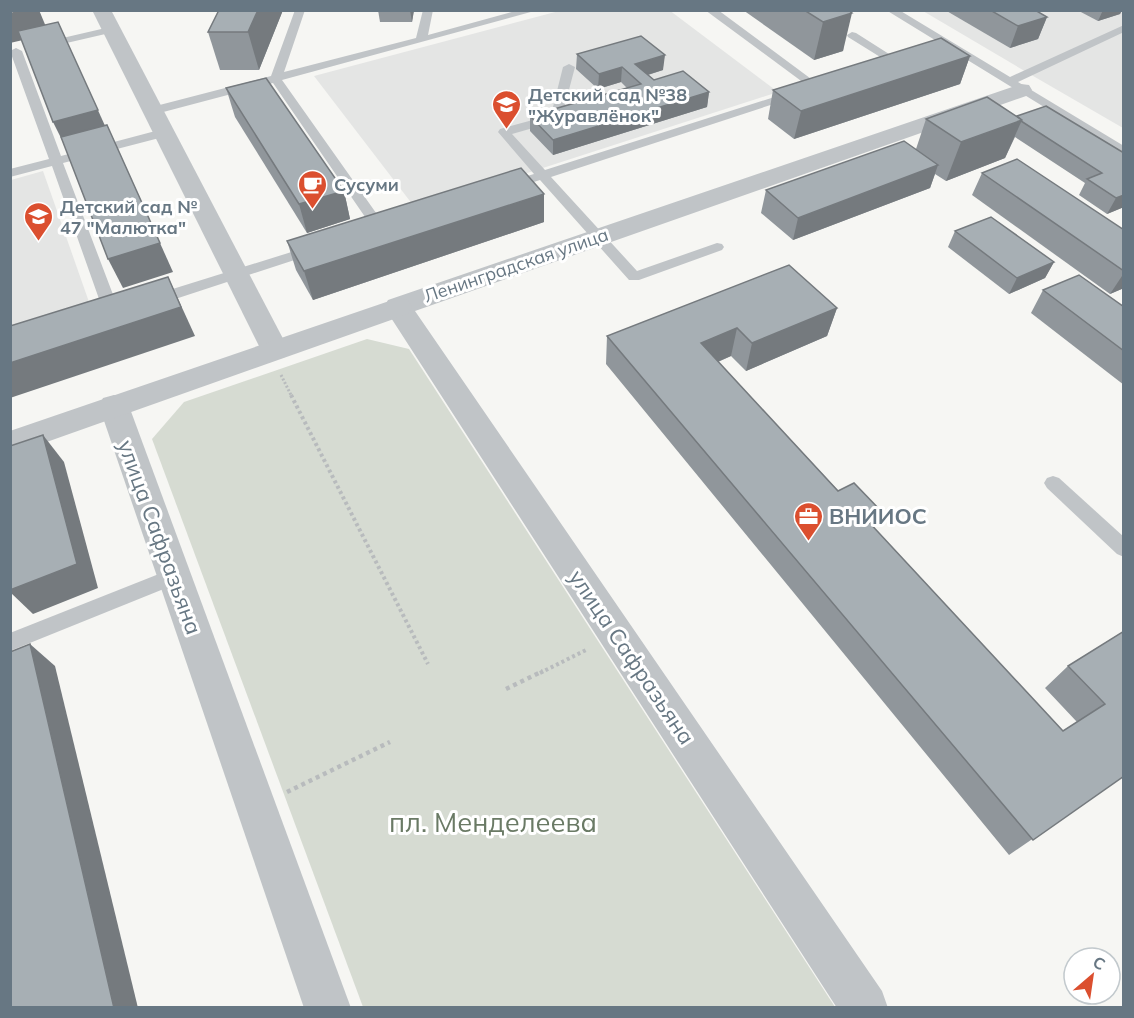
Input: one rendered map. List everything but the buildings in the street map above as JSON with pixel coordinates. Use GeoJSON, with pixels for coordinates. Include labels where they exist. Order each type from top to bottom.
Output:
{"type":"FeatureCollection","features":[{"type":"Feature","properties":{"kind":"street"},"geometry":{"type":"LineString","coordinates":[[105,20],[236,274],[278,362]]}},
{"type":"Feature","properties":{"kind":"street","name":"Ленинградская улица"},"geometry":{"type":"LineString","coordinates":[[10,443],[114,406],[278,362],[398,307],[1015,86]]}},
{"type":"Feature","properties":{"kind":"street","name":"улица Сафразьяна"},"geometry":{"type":"LineString","coordinates":[[398,307],[865,1008]]}},
{"type":"Feature","properties":{"kind":"street","name":"улица Сафразьяна"},"geometry":{"type":"LineString","coordinates":[[114,406],[328,1008]]}},
{"type":"Feature","properties":{"kind":"lane"},"geometry":{"type":"LineString","coordinates":[[276,79],[300,10]]}},
{"type":"Feature","properties":{"kind":"lane"},"geometry":{"type":"LineString","coordinates":[[421,40],[428,10]]}},
{"type":"Feature","properties":{"kind":"lane"},"geometry":{"type":"LineString","coordinates":[[152,111],[533,10]]}},
{"type":"Feature","properties":{"kind":"lane"},"geometry":{"type":"LineString","coordinates":[[499,189],[821,85],[710,10]]}},
{"type":"Feature","properties":{"kind":"lane"},"geometry":{"type":"LineString","coordinates":[[891,10],[1124,152]]}},
{"type":"Feature","properties":{"kind":"lane"},"geometry":{"type":"LineString","coordinates":[[105,20],[22,50],[57,161],[117,312],[324,245]]}},
{"type":"Feature","properties":{"kind":"lane"},"geometry":{"type":"LineString","coordinates":[[1015,86],[1124,27]]}},
{"type":"Feature","properties":{"kind":"lane"},"geometry":{"type":"LineString","coordinates":[[852,35],[894,62],[871,69]]}},
{"type":"Feature","properties":{"kind":"lane"},"geometry":{"type":"LineString","coordinates":[[569,67],[557,117],[504,132],[634,277],[717,247]]}},
{"type":"Feature","properties":{"kind":"lane"},"geometry":{"type":"LineString","coordinates":[[276,79],[379,227]]}},
{"type":"Feature","properties":{"kind":"lane"},"geometry":{"type":"LineString","coordinates":[[10,173],[163,133]]}},
{"type":"Feature","properties":{"kind":"lane"},"geometry":{"type":"LineString","coordinates":[[1053,483],[1124,549]]}},
{"type":"Feature","properties":{"kind":"lane"},"geometry":{"type":"LineString","coordinates":[[10,642],[174,576]]}},
{"type":"Feature","properties":{"kind":"path"},"geometry":{"type":"LineString","coordinates":[[278,362],[428,664]]}},
{"type":"Feature","properties":{"kind":"path"},"geometry":{"type":"LineString","coordinates":[[506,689],[589,648]]}},
{"type":"Feature","properties":{"kind":"path"},"geometry":{"type":"LineString","coordinates":[[284,794],[390,742]]}},
{"type":"Feature","properties":{"kind":"shaded area","name":"Детский сад №38 \"Журавлёнок\""},"geometry":{"type":"Polygon","coordinates":[[[669,10],[778,92],[416,209],[314,76],[559,11],[669,10]]]}},
{"type":"Feature","properties":{"kind":"shaded area"},"geometry":{"type":"Polygon","coordinates":[[[923,11],[1123,11],[1123,128],[1028,73],[923,11]]]}},
{"type":"Feature","properties":{"kind":"shaded area","name":"Детский сад № 47 \"Малютка\""},"geometry":{"type":"Polygon","coordinates":[[[43,171],[89,302],[11,327],[11,180],[43,171]]]}},
{"type":"Feature","properties":{"kind":"green space","name":"пл. Менделеева"},"geometry":{"type":"Polygon","coordinates":[[[367,339],[409,349],[835,1007],[363,1007],[152,439],[184,402],[367,339]]]}},
{"type":"Feature","properties":{"kind":"place","name":"Детский сад №38 \"Журавлёнок\""},"geometry":{"type":"Point","coordinates":[507,130]}},
{"type":"Feature","properties":{"kind":"place","name":"Сусуми"},"geometry":{"type":"Point","coordinates":[313,210]}},
{"type":"Feature","properties":{"kind":"place","name":"Детский сад № 47 \"Малютка\""},"geometry":{"type":"Point","coordinates":[39,242]}},
{"type":"Feature","properties":{"kind":"place","name":"ВНИИОС"},"geometry":{"type":"Point","coordinates":[808,542]}}]}
